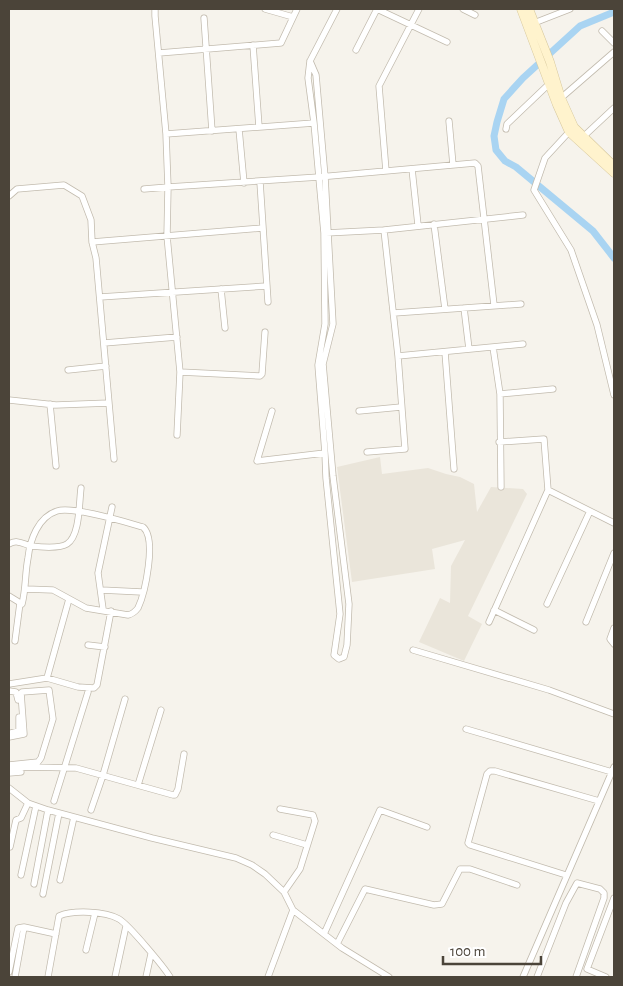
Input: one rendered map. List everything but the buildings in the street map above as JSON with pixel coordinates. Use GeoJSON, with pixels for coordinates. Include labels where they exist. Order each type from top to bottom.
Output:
{"type":"FeatureCollection","features":[{"type":"Feature","properties":{"kind":"main road"},"geometry":{"type":"LineString","coordinates":[[521,9],[550,62],[550,80],[569,132],[614,173]]}},
{"type":"Feature","properties":{"kind":"main road"},"geometry":{"type":"LineString","coordinates":[[529,9],[534,23],[542,66],[561,98],[574,127],[614,166]]}},
{"type":"Feature","properties":{"kind":"street"},"geometry":{"type":"LineString","coordinates":[[155,9],[166,134],[167,236],[180,372],[177,435]]}},
{"type":"Feature","properties":{"kind":"street"},"geometry":{"type":"LineString","coordinates":[[265,9],[293,17]]}},
{"type":"Feature","properties":{"kind":"street"},"geometry":{"type":"LineString","coordinates":[[159,53],[281,43],[297,9]]}},
{"type":"Feature","properties":{"kind":"street"},"geometry":{"type":"LineString","coordinates":[[322,177],[308,78],[310,61],[337,9]]}},
{"type":"Feature","properties":{"kind":"street"},"geometry":{"type":"LineString","coordinates":[[356,50],[377,9],[448,42]]}},
{"type":"Feature","properties":{"kind":"street"},"geometry":{"type":"LineString","coordinates":[[386,171],[379,86],[419,9]]}},
{"type":"Feature","properties":{"kind":"street"},"geometry":{"type":"LineString","coordinates":[[463,9],[475,15]]}},
{"type":"Feature","properties":{"kind":"street"},"geometry":{"type":"LineString","coordinates":[[534,23],[570,9]]}},
{"type":"Feature","properties":{"kind":"street"},"geometry":{"type":"LineString","coordinates":[[204,18],[212,131]]}},
{"type":"Feature","properties":{"kind":"street"},"geometry":{"type":"LineString","coordinates":[[602,31],[614,42]]}},
{"type":"Feature","properties":{"kind":"street"},"geometry":{"type":"LineString","coordinates":[[253,45],[259,127]]}},
{"type":"Feature","properties":{"kind":"street"},"geometry":{"type":"LineString","coordinates":[[561,98],[614,52]]}},
{"type":"Feature","properties":{"kind":"street"},"geometry":{"type":"LineString","coordinates":[[310,61],[316,75],[322,177],[326,233],[332,328],[323,364],[349,604],[347,645],[344,656],[339,659],[334,655],[340,614],[326,478],[318,365],[325,325],[326,233]]}},
{"type":"Feature","properties":{"kind":"street"},"geometry":{"type":"LineString","coordinates":[[506,129],[507,124],[550,80]]}},
{"type":"Feature","properties":{"kind":"street"},"geometry":{"type":"LineString","coordinates":[[583,137],[614,108]]}},
{"type":"Feature","properties":{"kind":"street"},"geometry":{"type":"LineString","coordinates":[[449,121],[453,165]]}},
{"type":"Feature","properties":{"kind":"street"},"geometry":{"type":"LineString","coordinates":[[166,134],[314,123]]}},
{"type":"Feature","properties":{"kind":"street"},"geometry":{"type":"LineString","coordinates":[[239,129],[244,183]]}},
{"type":"Feature","properties":{"kind":"street"},"geometry":{"type":"LineString","coordinates":[[569,132],[545,158],[534,190],[570,250],[597,325],[614,394]]}},
{"type":"Feature","properties":{"kind":"street"},"geometry":{"type":"LineString","coordinates":[[144,189],[322,177],[475,162],[477,164],[494,305]]}},
{"type":"Feature","properties":{"kind":"street"},"geometry":{"type":"LineString","coordinates":[[412,169],[418,225]]}},
{"type":"Feature","properties":{"kind":"street"},"geometry":{"type":"LineString","coordinates":[[260,182],[268,302]]}},
{"type":"Feature","properties":{"kind":"street"},"geometry":{"type":"LineString","coordinates":[[9,196],[18,189],[64,185],[82,196],[91,220],[92,242],[96,258],[114,459]]}},
{"type":"Feature","properties":{"kind":"street"},"geometry":{"type":"LineString","coordinates":[[326,233],[384,230],[523,215]]}},
{"type":"Feature","properties":{"kind":"street"},"geometry":{"type":"LineString","coordinates":[[434,224],[445,309]]}},
{"type":"Feature","properties":{"kind":"street"},"geometry":{"type":"LineString","coordinates":[[92,242],[263,228]]}},
{"type":"Feature","properties":{"kind":"street"},"geometry":{"type":"LineString","coordinates":[[367,452],[405,449],[394,313],[384,230]]}},
{"type":"Feature","properties":{"kind":"street"},"geometry":{"type":"LineString","coordinates":[[100,297],[267,286]]}},
{"type":"Feature","properties":{"kind":"street"},"geometry":{"type":"LineString","coordinates":[[221,289],[225,328]]}},
{"type":"Feature","properties":{"kind":"street"},"geometry":{"type":"LineString","coordinates":[[394,313],[520,304]]}},
{"type":"Feature","properties":{"kind":"street"},"geometry":{"type":"LineString","coordinates":[[464,308],[469,349]]}},
{"type":"Feature","properties":{"kind":"street"},"geometry":{"type":"LineString","coordinates":[[325,325],[332,328]]}},
{"type":"Feature","properties":{"kind":"street"},"geometry":{"type":"LineString","coordinates":[[180,372],[260,376],[262,374],[265,332]]}},
{"type":"Feature","properties":{"kind":"street"},"geometry":{"type":"LineString","coordinates":[[104,343],[177,337]]}},
{"type":"Feature","properties":{"kind":"street"},"geometry":{"type":"LineString","coordinates":[[398,356],[523,344]]}},
{"type":"Feature","properties":{"kind":"street"},"geometry":{"type":"LineString","coordinates":[[493,347],[500,394],[501,487]]}},
{"type":"Feature","properties":{"kind":"street"},"geometry":{"type":"LineString","coordinates":[[446,352],[454,469]]}},
{"type":"Feature","properties":{"kind":"street"},"geometry":{"type":"LineString","coordinates":[[68,370],[106,366]]}},
{"type":"Feature","properties":{"kind":"street"},"geometry":{"type":"LineString","coordinates":[[500,394],[553,389]]}},
{"type":"Feature","properties":{"kind":"street"},"geometry":{"type":"LineString","coordinates":[[9,400],[50,404],[109,403]]}},
{"type":"Feature","properties":{"kind":"street"},"geometry":{"type":"LineString","coordinates":[[50,404],[56,466]]}},
{"type":"Feature","properties":{"kind":"street"},"geometry":{"type":"LineString","coordinates":[[359,411],[401,407]]}},
{"type":"Feature","properties":{"kind":"street"},"geometry":{"type":"LineString","coordinates":[[272,411],[257,462],[325,453]]}},
{"type":"Feature","properties":{"kind":"street"},"geometry":{"type":"LineString","coordinates":[[489,622],[548,490],[544,439],[500,442]]}},
{"type":"Feature","properties":{"kind":"street"},"geometry":{"type":"LineString","coordinates":[[9,544],[18,542],[31,546],[60,547],[68,544],[76,534],[81,488]]}},
{"type":"Feature","properties":{"kind":"street"},"geometry":{"type":"LineString","coordinates":[[548,490],[614,523]]}},
{"type":"Feature","properties":{"kind":"street"},"geometry":{"type":"LineString","coordinates":[[103,609],[98,573],[108,518],[112,507]]}},
{"type":"Feature","properties":{"kind":"street"},"geometry":{"type":"LineString","coordinates":[[14,641],[20,603],[22,604],[26,588],[28,558],[31,546],[42,521],[49,515],[58,510],[90,513],[143,527],[147,531],[151,552],[137,610],[133,613],[128,614],[86,608],[60,592],[26,588]]}},
{"type":"Feature","properties":{"kind":"street"},"geometry":{"type":"LineString","coordinates":[[547,604],[590,511]]}},
{"type":"Feature","properties":{"kind":"street"},"geometry":{"type":"LineString","coordinates":[[586,622],[614,553]]}},
{"type":"Feature","properties":{"kind":"street"},"geometry":{"type":"LineString","coordinates":[[101,590],[142,592]]}},
{"type":"Feature","properties":{"kind":"street"},"geometry":{"type":"LineString","coordinates":[[9,596],[20,603]]}},
{"type":"Feature","properties":{"kind":"street"},"geometry":{"type":"LineString","coordinates":[[47,678],[69,599]]}},
{"type":"Feature","properties":{"kind":"street"},"geometry":{"type":"LineString","coordinates":[[9,684],[47,678],[78,687],[94,688],[105,646],[110,610]]}},
{"type":"Feature","properties":{"kind":"street"},"geometry":{"type":"LineString","coordinates":[[494,610],[534,630]]}},
{"type":"Feature","properties":{"kind":"street"},"geometry":{"type":"LineString","coordinates":[[614,628],[610,639],[614,644]]}},
{"type":"Feature","properties":{"kind":"street"},"geometry":{"type":"LineString","coordinates":[[88,645],[105,646]]}},
{"type":"Feature","properties":{"kind":"street"},"geometry":{"type":"LineString","coordinates":[[413,650],[549,690],[614,714]]}},
{"type":"Feature","properties":{"kind":"street"},"geometry":{"type":"LineString","coordinates":[[9,691],[13,690],[17,693],[20,729],[18,732],[9,735]]}},
{"type":"Feature","properties":{"kind":"street"},"geometry":{"type":"LineString","coordinates":[[9,735],[24,734],[22,692],[49,690],[53,719],[41,758],[38,762],[9,765]]}},
{"type":"Feature","properties":{"kind":"street"},"geometry":{"type":"LineString","coordinates":[[54,801],[88,692]]}},
{"type":"Feature","properties":{"kind":"street"},"geometry":{"type":"LineString","coordinates":[[91,810],[125,699]]}},
{"type":"Feature","properties":{"kind":"street"},"geometry":{"type":"LineString","coordinates":[[138,785],[161,710]]}},
{"type":"Feature","properties":{"kind":"street"},"geometry":{"type":"LineString","coordinates":[[466,729],[613,769],[523,977]]}},
{"type":"Feature","properties":{"kind":"street"},"geometry":{"type":"LineString","coordinates":[[9,769],[65,766],[175,795],[178,789],[184,754]]}},
{"type":"Feature","properties":{"kind":"street"},"geometry":{"type":"LineString","coordinates":[[9,773],[38,767]]}},
{"type":"Feature","properties":{"kind":"street"},"geometry":{"type":"LineString","coordinates":[[566,875],[470,845],[468,842],[487,774],[490,771],[495,771],[599,801]]}},
{"type":"Feature","properties":{"kind":"street"},"geometry":{"type":"LineString","coordinates":[[9,788],[28,803],[48,810],[236,858],[252,865],[265,874],[284,892],[293,910],[337,944],[389,977]]}},
{"type":"Feature","properties":{"kind":"street"},"geometry":{"type":"LineString","coordinates":[[10,847],[16,820],[21,818],[28,803]]}},
{"type":"Feature","properties":{"kind":"street"},"geometry":{"type":"LineString","coordinates":[[21,875],[36,806]]}},
{"type":"Feature","properties":{"kind":"street"},"geometry":{"type":"LineString","coordinates":[[280,809],[313,815],[315,821],[297,875],[284,892]]}},
{"type":"Feature","properties":{"kind":"street"},"geometry":{"type":"LineString","coordinates":[[34,884],[48,810]]}},
{"type":"Feature","properties":{"kind":"street"},"geometry":{"type":"LineString","coordinates":[[324,934],[380,810],[428,826]]}},
{"type":"Feature","properties":{"kind":"street"},"geometry":{"type":"LineString","coordinates":[[43,894],[59,813]]}},
{"type":"Feature","properties":{"kind":"street"},"geometry":{"type":"LineString","coordinates":[[60,880],[74,817]]}},
{"type":"Feature","properties":{"kind":"street"},"geometry":{"type":"LineString","coordinates":[[274,835],[308,845]]}},
{"type":"Feature","properties":{"kind":"street"},"geometry":{"type":"LineString","coordinates":[[337,944],[365,889],[434,905],[442,904],[460,869],[470,869],[517,885]]}},
{"type":"Feature","properties":{"kind":"street"},"geometry":{"type":"LineString","coordinates":[[526,970],[537,976],[566,903],[577,883],[600,889],[604,893],[604,898],[576,977]]}},
{"type":"Feature","properties":{"kind":"street"},"geometry":{"type":"LineString","coordinates":[[606,977],[587,969],[614,898]]}},
{"type":"Feature","properties":{"kind":"street"},"geometry":{"type":"LineString","coordinates":[[556,899],[566,903]]}},
{"type":"Feature","properties":{"kind":"street"},"geometry":{"type":"LineString","coordinates":[[268,977],[293,910]]}},
{"type":"Feature","properties":{"kind":"street"},"geometry":{"type":"LineString","coordinates":[[48,977],[59,916],[67,912],[95,913],[119,919],[170,977]]}},
{"type":"Feature","properties":{"kind":"street"},"geometry":{"type":"LineString","coordinates":[[86,950],[95,913]]}},
{"type":"Feature","properties":{"kind":"street"},"geometry":{"type":"LineString","coordinates":[[115,977],[126,926]]}},
{"type":"Feature","properties":{"kind":"street"},"geometry":{"type":"LineString","coordinates":[[9,972],[17,930],[20,927],[56,934]]}},
{"type":"Feature","properties":{"kind":"street"},"geometry":{"type":"LineString","coordinates":[[15,977],[24,927]]}},
{"type":"Feature","properties":{"kind":"street"},"geometry":{"type":"LineString","coordinates":[[146,977],[151,954]]}},
{"type":"Feature","properties":{"kind":"shaded area"},"geometry":{"type":"Polygon","coordinates":[[[380,457],[382,474],[428,468],[460,477],[474,484],[477,512],[491,487],[523,489],[527,494],[468,616],[482,624],[464,661],[419,642],[440,598],[450,603],[451,566],[465,540],[432,549],[435,569],[352,582],[337,467],[380,457]]]}},
{"type":"Feature","properties":{"kind":"waterway"},"geometry":{"type":"LineString","coordinates":[[614,12],[580,26],[523,78],[504,99],[494,136],[496,150],[505,161],[516,167],[593,231],[614,258]]}}]}
